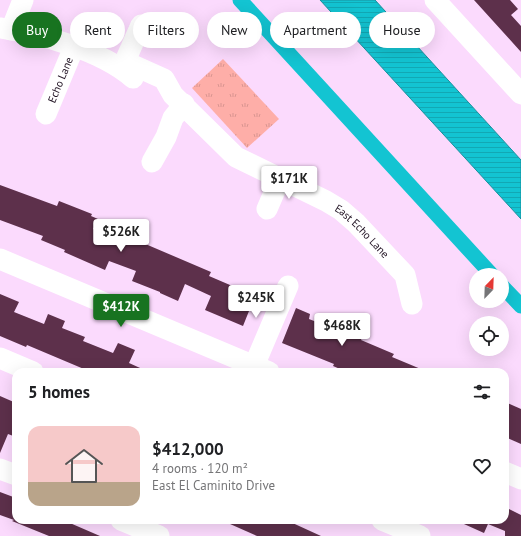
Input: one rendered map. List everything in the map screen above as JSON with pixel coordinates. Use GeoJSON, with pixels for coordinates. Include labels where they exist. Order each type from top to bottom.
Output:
{"type":"FeatureCollection","features":[{"type":"Feature","properties":{"kind":"street"},"geometry":{"type":"LineString","coordinates":[[6,29],[23,0]]}},
{"type":"Feature","properties":{"kind":"street"},"geometry":{"type":"LineString","coordinates":[[435,0],[521,94]]}},
{"type":"Feature","properties":{"kind":"street","name":"East Echo Lane"},"geometry":{"type":"LineString","coordinates":[[6,29],[39,36],[70,46]]}},
{"type":"Feature","properties":{"kind":"street"},"geometry":{"type":"LineString","coordinates":[[122,68],[133,43]]}},
{"type":"Feature","properties":{"kind":"street","name":"Echo Lane"},"geometry":{"type":"LineString","coordinates":[[46,114],[74,48]]}},
{"type":"Feature","properties":{"kind":"street","name":"East Echo Lane"},"geometry":{"type":"LineString","coordinates":[[77,48],[98,56],[122,68],[134,79],[179,100],[236,157],[326,201],[341,210],[356,223],[405,275],[412,304]]}},
{"type":"Feature","properties":{"kind":"street"},"geometry":{"type":"LineString","coordinates":[[152,162],[166,137],[179,100]]}},
{"type":"Feature","properties":{"kind":"street"},"geometry":{"type":"LineString","coordinates":[[267,209],[280,179]]}},
{"type":"Feature","properties":{"kind":"street"},"geometry":{"type":"LineString","coordinates":[[0,259],[259,368]]}},
{"type":"Feature","properties":{"kind":"street"},"geometry":{"type":"LineString","coordinates":[[261,368],[288,286]]}},
{"type":"Feature","properties":{"kind":"street"},"geometry":{"type":"LineString","coordinates":[[0,358],[24,368]]}},
{"type":"Feature","properties":{"kind":"street"},"geometry":{"type":"LineString","coordinates":[[0,469],[12,474]]}},
{"type":"Feature","properties":{"kind":"street"},"geometry":{"type":"LineString","coordinates":[[509,474],[521,479]]}},
{"type":"Feature","properties":{"kind":"street"},"geometry":{"type":"LineString","coordinates":[[130,524],[159,536]]}},
{"type":"Feature","properties":{"kind":"street"},"geometry":{"type":"LineString","coordinates":[[392,524],[420,536]]}},
{"type":"Feature","properties":{"kind":"green space"},"geometry":{"type":"Polygon","coordinates":[[[223,59],[279,119],[247,148],[192,88],[223,59]]]}},
{"type":"Feature","properties":{"kind":"water"},"geometry":{"type":"Polygon","coordinates":[[[320,0],[375,0],[386,12],[369,12],[369,48],[419,48],[521,160],[521,219],[361,45],[361,12],[331,12],[320,0]]]}},
{"type":"Feature","properties":{"kind":"building"},"geometry":{"type":"Polygon","coordinates":[[[474,0],[510,0],[518,9],[511,15],[521,26],[521,52],[474,0]]]}},
{"type":"Feature","properties":{"kind":"building"},"geometry":{"type":"Polygon","coordinates":[[[0,185],[57,206],[59,201],[92,214],[91,216],[98,219],[93,229],[127,244],[129,237],[211,272],[209,276],[244,291],[246,286],[257,291],[243,326],[205,310],[211,296],[185,284],[178,301],[132,281],[136,271],[109,261],[105,270],[41,240],[43,236],[0,220],[0,185]]]}},
{"type":"Feature","properties":{"kind":"building"},"geometry":{"type":"Polygon","coordinates":[[[0,294],[19,302],[14,312],[44,324],[48,314],[65,321],[62,328],[85,337],[83,341],[113,353],[118,343],[135,350],[129,363],[140,368],[82,368],[27,345],[26,347],[0,336],[0,294]]]}},
{"type":"Feature","properties":{"kind":"building"},"geometry":{"type":"Polygon","coordinates":[[[296,308],[310,314],[309,319],[347,334],[353,320],[367,326],[361,340],[394,354],[392,357],[418,368],[338,368],[333,366],[334,364],[282,343],[296,308]]]}},
{"type":"Feature","properties":{"kind":"building"},"geometry":{"type":"Polygon","coordinates":[[[0,396],[12,401],[12,436],[8,434],[0,453],[0,396]]]}},
{"type":"Feature","properties":{"kind":"building"},"geometry":{"type":"Polygon","coordinates":[[[509,404],[521,409],[521,444],[509,439],[509,404]]]}},
{"type":"Feature","properties":{"kind":"building"},"geometry":{"type":"Polygon","coordinates":[[[0,492],[12,496],[12,519],[0,515],[0,492]]]}},
{"type":"Feature","properties":{"kind":"building"},"geometry":{"type":"Polygon","coordinates":[[[509,509],[521,515],[521,536],[505,536],[505,531],[488,524],[509,524],[509,509]]]}},
{"type":"Feature","properties":{"kind":"building"},"geometry":{"type":"Polygon","coordinates":[[[19,524],[72,524],[100,536],[49,536],[19,524]]]}},
{"type":"Feature","properties":{"kind":"building"},"geometry":{"type":"Polygon","coordinates":[[[230,524],[295,524],[321,536],[257,536],[230,524]]]}},
{"type":"Feature","properties":{"kind":"building"},"geometry":{"type":"Polygon","coordinates":[[[464,524],[488,524],[484,533],[464,524]]]}},
{"type":"Feature","properties":{"kind":"waterway"},"geometry":{"type":"LineString","coordinates":[[240,0],[486,268]]}},
{"type":"Feature","properties":{"kind":"waterway"},"geometry":{"type":"LineString","coordinates":[[509,293],[521,306]]}}]}
